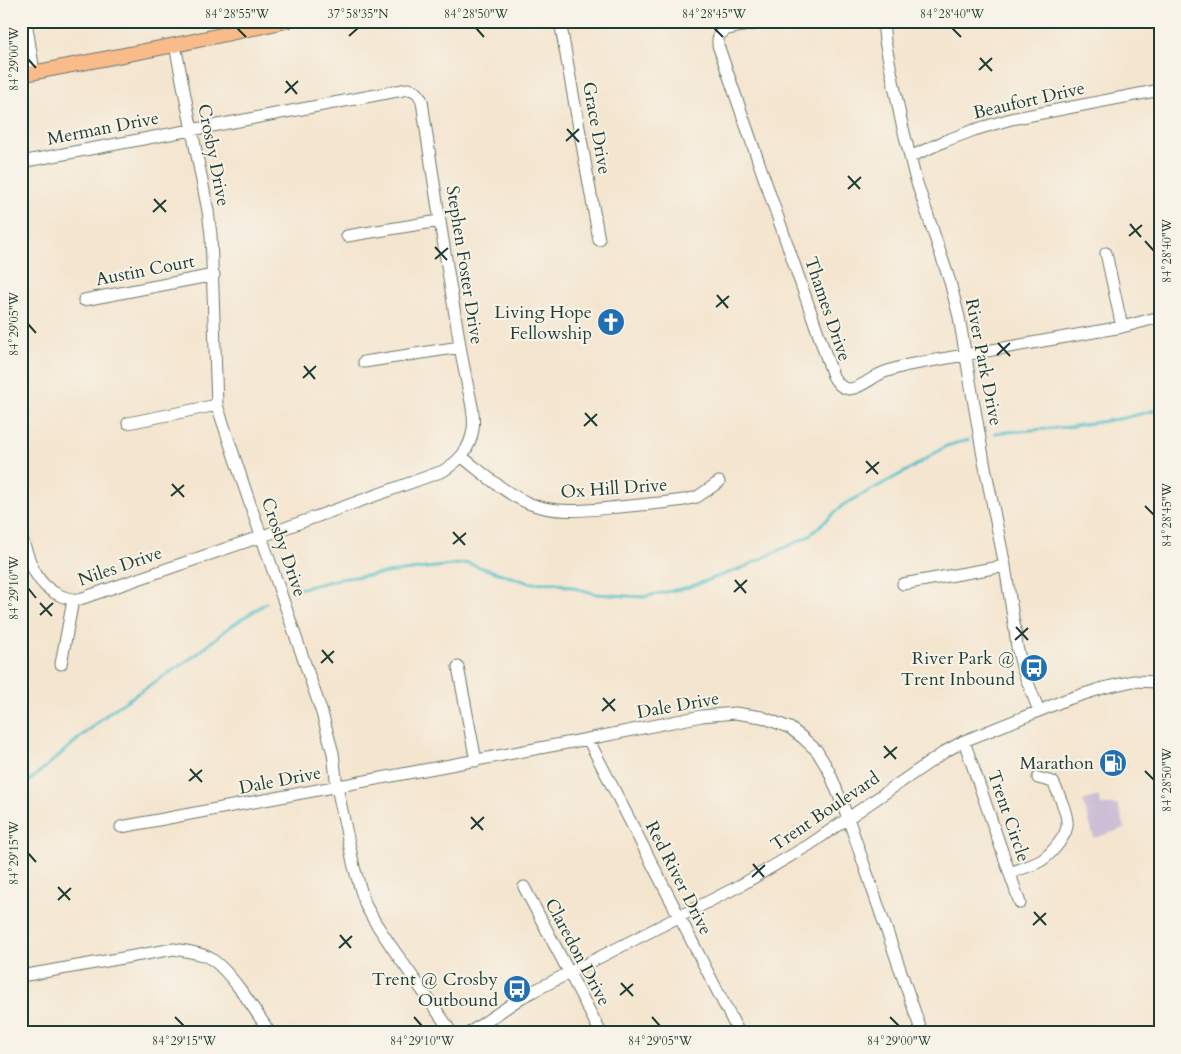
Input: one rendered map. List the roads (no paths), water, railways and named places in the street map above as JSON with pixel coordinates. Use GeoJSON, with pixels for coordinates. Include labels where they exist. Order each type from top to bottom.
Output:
{"type":"FeatureCollection","features":[{"type":"Feature","properties":{"kind":"main road"},"geometry":{"type":"LineString","coordinates":[[27,74],[286,21]]}},
{"type":"Feature","properties":{"kind":"street"},"geometry":{"type":"LineString","coordinates":[[26,21],[27,74]]}},
{"type":"Feature","properties":{"kind":"street","name":"Grace Drive"},"geometry":{"type":"LineString","coordinates":[[560,21],[599,240]]}},
{"type":"Feature","properties":{"kind":"street","name":"Thames Drive"},"geometry":{"type":"LineString","coordinates":[[768,21],[727,29],[719,35],[718,45],[836,383],[853,389],[879,375],[908,365],[1122,327],[1160,317]]}},
{"type":"Feature","properties":{"kind":"street","name":"River Park Drive"},"geometry":{"type":"LineString","coordinates":[[882,21],[901,120],[915,177],[950,282],[959,317],[984,462],[1005,566],[1016,630],[1017,648],[1039,712]]}},
{"type":"Feature","properties":{"kind":"street","name":"Crosby Drive"},"geometry":{"type":"LineString","coordinates":[[175,45],[210,227],[214,275],[217,405],[322,712],[333,753],[337,787],[354,867],[366,906],[451,1033]]}},
{"type":"Feature","properties":{"kind":"street","name":"Stephen Foster Drive"},"geometry":{"type":"LineString","coordinates":[[191,129],[398,91],[412,89],[420,95],[439,221],[473,416],[473,429],[469,444],[462,457]]}},
{"type":"Feature","properties":{"kind":"street","name":"Beaufort Drive"},"geometry":{"type":"LineString","coordinates":[[910,157],[974,130],[1011,119],[1160,90]]}},
{"type":"Feature","properties":{"kind":"street","name":"Merman Drive"},"geometry":{"type":"LineString","coordinates":[[21,162],[191,129]]}},
{"type":"Feature","properties":{"kind":"street"},"geometry":{"type":"LineString","coordinates":[[347,236],[439,221]]}},
{"type":"Feature","properties":{"kind":"street"},"geometry":{"type":"LineString","coordinates":[[1106,253],[1122,327]]}},
{"type":"Feature","properties":{"kind":"street","name":"Austin Court"},"geometry":{"type":"LineString","coordinates":[[84,300],[214,275]]}},
{"type":"Feature","properties":{"kind":"street"},"geometry":{"type":"LineString","coordinates":[[364,362],[460,347]]}},
{"type":"Feature","properties":{"kind":"street"},"geometry":{"type":"LineString","coordinates":[[128,422],[217,405]]}},
{"type":"Feature","properties":{"kind":"street"},"geometry":{"type":"LineString","coordinates":[[261,536],[443,471],[462,457]]}},
{"type":"Feature","properties":{"kind":"street","name":"Ox Hill Drive"},"geometry":{"type":"LineString","coordinates":[[462,457],[496,484],[530,504],[548,509],[567,511],[684,500],[696,497],[719,482]]}},
{"type":"Feature","properties":{"kind":"street","name":"Niles Drive"},"geometry":{"type":"LineString","coordinates":[[21,536],[36,574],[42,583],[50,590],[73,600],[261,536]]}},
{"type":"Feature","properties":{"kind":"street"},"geometry":{"type":"LineString","coordinates":[[903,584],[1005,566]]}},
{"type":"Feature","properties":{"kind":"street"},"geometry":{"type":"LineString","coordinates":[[61,664],[73,600]]}},
{"type":"Feature","properties":{"kind":"street"},"geometry":{"type":"LineString","coordinates":[[458,667],[476,761]]}},
{"type":"Feature","properties":{"kind":"street","name":"Trent Boulevard"},"geometry":{"type":"LineString","coordinates":[[469,1033],[522,997],[741,885],[809,846],[964,741],[1065,700],[1103,688],[1133,681],[1160,682]]}},
{"type":"Feature","properties":{"kind":"street","name":"Dale Drive"},"geometry":{"type":"LineString","coordinates":[[122,827],[476,761],[702,716],[734,713],[762,717],[790,728],[803,738],[817,751],[829,771],[848,818],[922,1033]]}},
{"type":"Feature","properties":{"kind":"street","name":"Red River Drive"},"geometry":{"type":"LineString","coordinates":[[588,739],[739,1033]]}},
{"type":"Feature","properties":{"kind":"street","name":"Trent Circle"},"geometry":{"type":"LineString","coordinates":[[964,741],[1020,903]]}},
{"type":"Feature","properties":{"kind":"street"},"geometry":{"type":"LineString","coordinates":[[1010,873],[1042,860],[1064,836],[1068,823],[1058,790],[1053,782],[1038,778]]}},
{"type":"Feature","properties":{"kind":"street","name":"Claredon Drive"},"geometry":{"type":"LineString","coordinates":[[524,887],[601,1033]]}},
{"type":"Feature","properties":{"kind":"street"},"geometry":{"type":"LineString","coordinates":[[21,976],[174,949],[194,952],[208,957],[220,965],[270,1033]]}},
{"type":"Feature","properties":{"kind":"waterway"},"geometry":{"type":"LineString","coordinates":[[995,433],[1068,427],[1124,418],[1160,409]]}},
{"type":"Feature","properties":{"kind":"waterway"},"geometry":{"type":"LineString","coordinates":[[299,589],[339,579],[467,563],[530,583],[556,583],[596,594],[643,597],[689,587],[742,568],[809,536],[843,505],[910,469],[946,446],[968,440]]}},
{"type":"Feature","properties":{"kind":"waterway"},"geometry":{"type":"LineString","coordinates":[[21,788],[111,711],[196,655],[227,629],[266,603]]}},
{"type":"Feature","properties":{"kind":"place","name":"Living Hope Fellowship"},"geometry":{"type":"Point","coordinates":[611,322]}},
{"type":"Feature","properties":{"kind":"place","name":"River Park @ Trent Inbound"},"geometry":{"type":"Point","coordinates":[1034,668]}},
{"type":"Feature","properties":{"kind":"place","name":"Marathon"},"geometry":{"type":"Point","coordinates":[1113,763]}},
{"type":"Feature","properties":{"kind":"place","name":"Trent @ Crosby Outbound"},"geometry":{"type":"Point","coordinates":[517,989]}}]}
